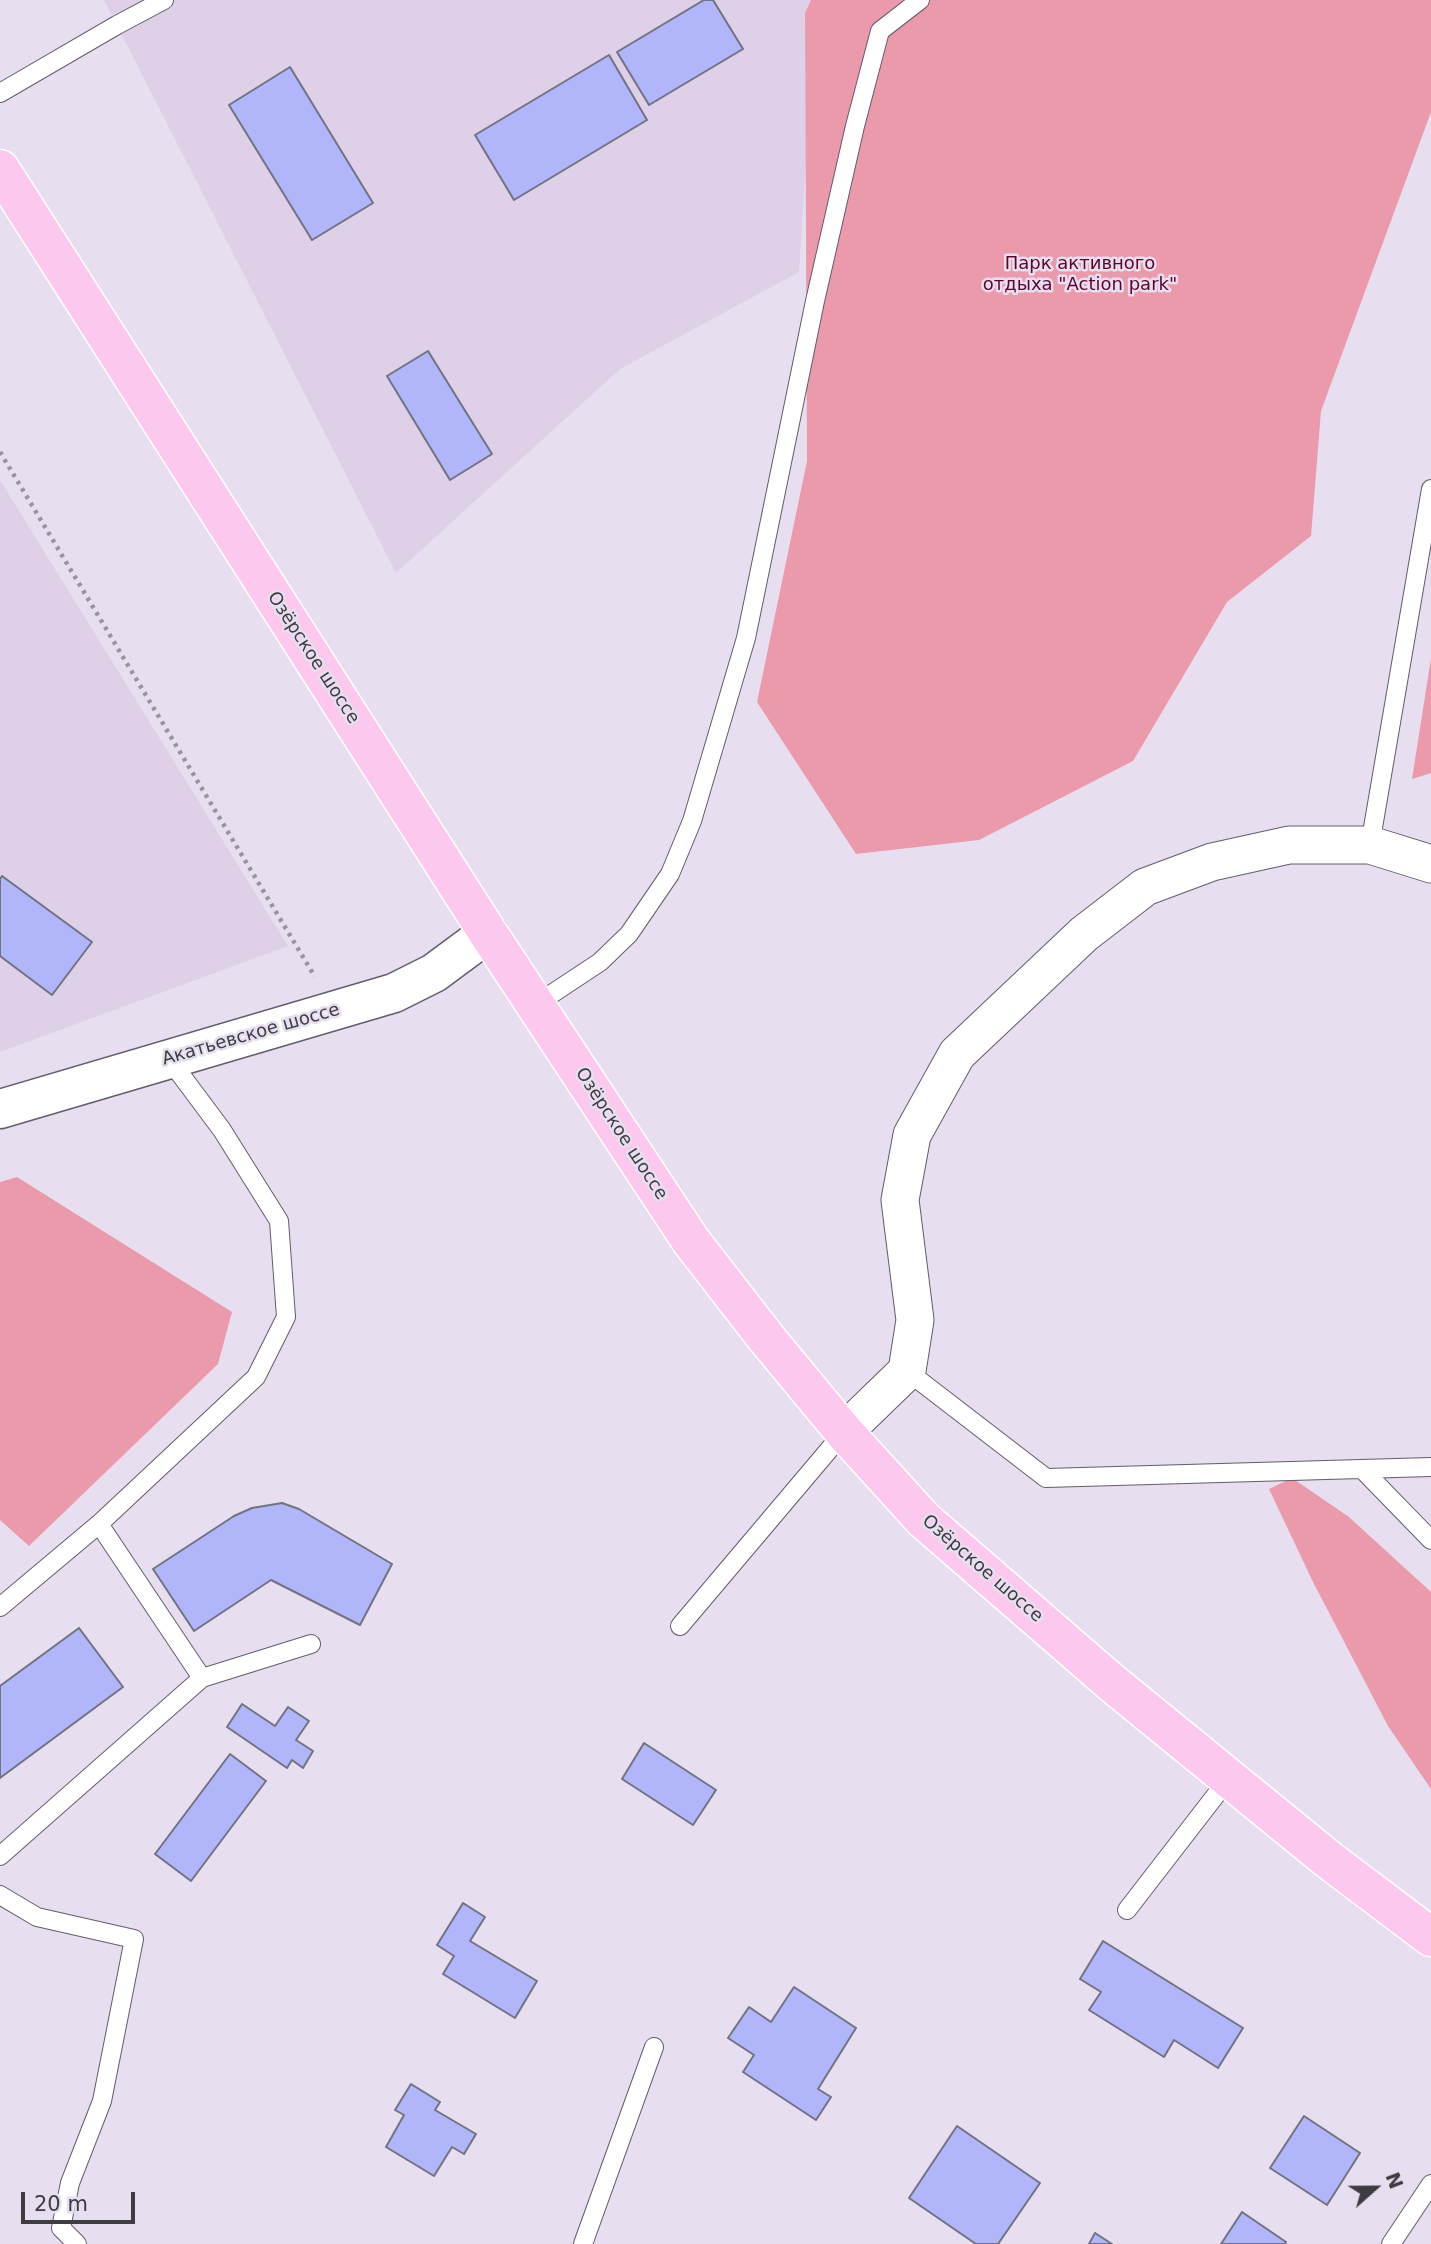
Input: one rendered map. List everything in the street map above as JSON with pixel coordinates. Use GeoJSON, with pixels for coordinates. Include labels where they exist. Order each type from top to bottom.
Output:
{"type":"FeatureCollection","features":[{"type":"Feature","properties":{"kind":"main road","name":"Озёрское шоссе"},"geometry":{"type":"LineString","coordinates":[[0,169],[488,933],[691,1241],[844,1432],[924,1520],[1112,1683],[1329,1860],[1431,1937]]}},
{"type":"Feature","properties":{"kind":"main road","name":"Акатьевское шоссе"},"geometry":{"type":"LineString","coordinates":[[0,1110],[394,993],[434,974],[488,933]]}},
{"type":"Feature","properties":{"kind":"street"},"geometry":{"type":"LineString","coordinates":[[844,1432],[907,1371],[915,1320],[900,1200],[912,1135],[957,1055],[1084,934],[1145,887],[1212,862],[1289,845],[1370,845],[1431,863]]}},
{"type":"Feature","properties":{"kind":"lane"},"geometry":{"type":"LineString","coordinates":[[0,93],[164,0]]}},
{"type":"Feature","properties":{"kind":"lane"},"geometry":{"type":"LineString","coordinates":[[535,1004],[600,962],[629,934],[670,874],[692,821],[746,638],[815,301],[880,31],[920,0]]}},
{"type":"Feature","properties":{"kind":"lane"},"geometry":{"type":"LineString","coordinates":[[1370,845],[1431,489]]}},
{"type":"Feature","properties":{"kind":"lane"},"geometry":{"type":"LineString","coordinates":[[0,1607],[99,1524],[256,1377],[286,1317],[279,1221],[222,1130],[169,1059]]}},
{"type":"Feature","properties":{"kind":"lane"},"geometry":{"type":"LineString","coordinates":[[907,1371],[1046,1478],[1431,1467]]}},
{"type":"Feature","properties":{"kind":"lane"},"geometry":{"type":"LineString","coordinates":[[680,1626],[844,1432]]}},
{"type":"Feature","properties":{"kind":"lane"},"geometry":{"type":"LineString","coordinates":[[1362,1469],[1431,1540]]}},
{"type":"Feature","properties":{"kind":"lane"},"geometry":{"type":"LineString","coordinates":[[99,1524],[202,1678]]}},
{"type":"Feature","properties":{"kind":"lane"},"geometry":{"type":"LineString","coordinates":[[0,1856],[202,1678],[311,1644]]}},
{"type":"Feature","properties":{"kind":"lane"},"geometry":{"type":"LineString","coordinates":[[1127,1910],[1229,1778]]}},
{"type":"Feature","properties":{"kind":"lane"},"geometry":{"type":"LineString","coordinates":[[0,1895],[37,1917],[134,1939],[102,2101],[70,2183],[61,2228],[78,2244]]}},
{"type":"Feature","properties":{"kind":"lane"},"geometry":{"type":"LineString","coordinates":[[583,2244],[654,2047]]}},
{"type":"Feature","properties":{"kind":"lane"},"geometry":{"type":"LineString","coordinates":[[1391,2244],[1431,2184]]}},
{"type":"Feature","properties":{"kind":"path"},"geometry":{"type":"LineString","coordinates":[[0,452],[335,1012]]}},
{"type":"Feature","properties":{"kind":"shaded area"},"geometry":{"type":"Polygon","coordinates":[[[104,0],[811,0],[805,13],[806,162],[799,272],[620,369],[396,573],[104,0]]]}},
{"type":"Feature","properties":{"kind":"shaded area"},"geometry":{"type":"Polygon","coordinates":[[[0,480],[288,946],[0,1052],[0,480]]]}},
{"type":"Feature","properties":{"kind":"green space","name":"Парк активного отдыха \"Action park\""},"geometry":{"type":"Polygon","coordinates":[[[811,0],[1431,0],[1431,112],[1321,411],[1311,536],[1227,602],[1133,761],[979,840],[856,854],[757,702],[807,461],[805,13],[811,0]]]}},
{"type":"Feature","properties":{"kind":"green space"},"geometry":{"type":"Polygon","coordinates":[[[1431,658],[1431,773],[1412,779],[1431,658]]]}},
{"type":"Feature","properties":{"kind":"green space"},"geometry":{"type":"Polygon","coordinates":[[[17,1177],[232,1312],[218,1364],[29,1546],[0,1520],[0,1182],[17,1177]]]}},
{"type":"Feature","properties":{"kind":"green space"},"geometry":{"type":"Polygon","coordinates":[[[1292,1478],[1349,1517],[1431,1592],[1431,1789],[1388,1726],[1313,1582],[1269,1489],[1292,1478]]]}},
{"type":"Feature","properties":{"kind":"building"},"geometry":{"type":"Polygon","coordinates":[[[704,0],[713,0],[743,49],[649,105],[617,52],[704,0]]]}},
{"type":"Feature","properties":{"kind":"building"},"geometry":{"type":"Polygon","coordinates":[[[609,55],[647,120],[514,200],[475,135],[609,55]]]}},
{"type":"Feature","properties":{"kind":"building"},"geometry":{"type":"Polygon","coordinates":[[[290,67],[373,203],[312,240],[229,105],[290,67]]]}},
{"type":"Feature","properties":{"kind":"building"},"geometry":{"type":"Polygon","coordinates":[[[428,351],[492,454],[450,480],[387,376],[428,351]]]}},
{"type":"Feature","properties":{"kind":"building"},"geometry":{"type":"Polygon","coordinates":[[[2,876],[92,942],[52,995],[0,956],[2,876]]]}},
{"type":"Feature","properties":{"kind":"building"},"geometry":{"type":"Polygon","coordinates":[[[282,1503],[299,1509],[392,1564],[360,1625],[271,1580],[194,1631],[153,1569],[234,1516],[252,1508],[282,1503]]]}},
{"type":"Feature","properties":{"kind":"building"},"geometry":{"type":"Polygon","coordinates":[[[79,1628],[123,1687],[0,1778],[0,1686],[79,1628]]]}},
{"type":"Feature","properties":{"kind":"building"},"geometry":{"type":"Polygon","coordinates":[[[242,1704],[275,1726],[288,1707],[309,1721],[296,1740],[313,1751],[303,1768],[292,1760],[287,1768],[227,1727],[242,1704]]]}},
{"type":"Feature","properties":{"kind":"building"},"geometry":{"type":"Polygon","coordinates":[[[644,1743],[716,1790],[693,1825],[622,1779],[644,1743]]]}},
{"type":"Feature","properties":{"kind":"building"},"geometry":{"type":"Polygon","coordinates":[[[230,1754],[266,1781],[191,1881],[155,1854],[230,1754]]]}},
{"type":"Feature","properties":{"kind":"building"},"geometry":{"type":"Polygon","coordinates":[[[463,1903],[485,1917],[470,1941],[537,1981],[515,2018],[443,1974],[454,1956],[437,1945],[463,1903]]]}},
{"type":"Feature","properties":{"kind":"building"},"geometry":{"type":"Polygon","coordinates":[[[1103,1941],[1243,2028],[1218,2068],[1174,2040],[1164,2057],[1089,2010],[1101,1992],[1080,1979],[1103,1941]]]}},
{"type":"Feature","properties":{"kind":"building"},"geometry":{"type":"Polygon","coordinates":[[[794,1987],[856,2028],[818,2089],[831,2097],[816,2120],[743,2072],[754,2055],[728,2038],[749,2007],[771,2022],[794,1987]]]}},
{"type":"Feature","properties":{"kind":"building"},"geometry":{"type":"Polygon","coordinates":[[[411,2084],[440,2102],[435,2110],[476,2134],[464,2154],[452,2147],[434,2176],[386,2147],[404,2115],[395,2110],[411,2084]]]}},
{"type":"Feature","properties":{"kind":"building"},"geometry":{"type":"Polygon","coordinates":[[[1304,2116],[1360,2153],[1327,2205],[1270,2168],[1304,2116]]]}},
{"type":"Feature","properties":{"kind":"building"},"geometry":{"type":"Polygon","coordinates":[[[957,2126],[1040,2183],[998,2244],[976,2244],[909,2198],[957,2126]]]}},
{"type":"Feature","properties":{"kind":"building"},"geometry":{"type":"Polygon","coordinates":[[[1242,2212],[1286,2242],[1285,2244],[1221,2244],[1242,2212]]]}},
{"type":"Feature","properties":{"kind":"building"},"geometry":{"type":"Polygon","coordinates":[[[1095,2233],[1112,2244],[1089,2244],[1095,2233]]]}}]}
